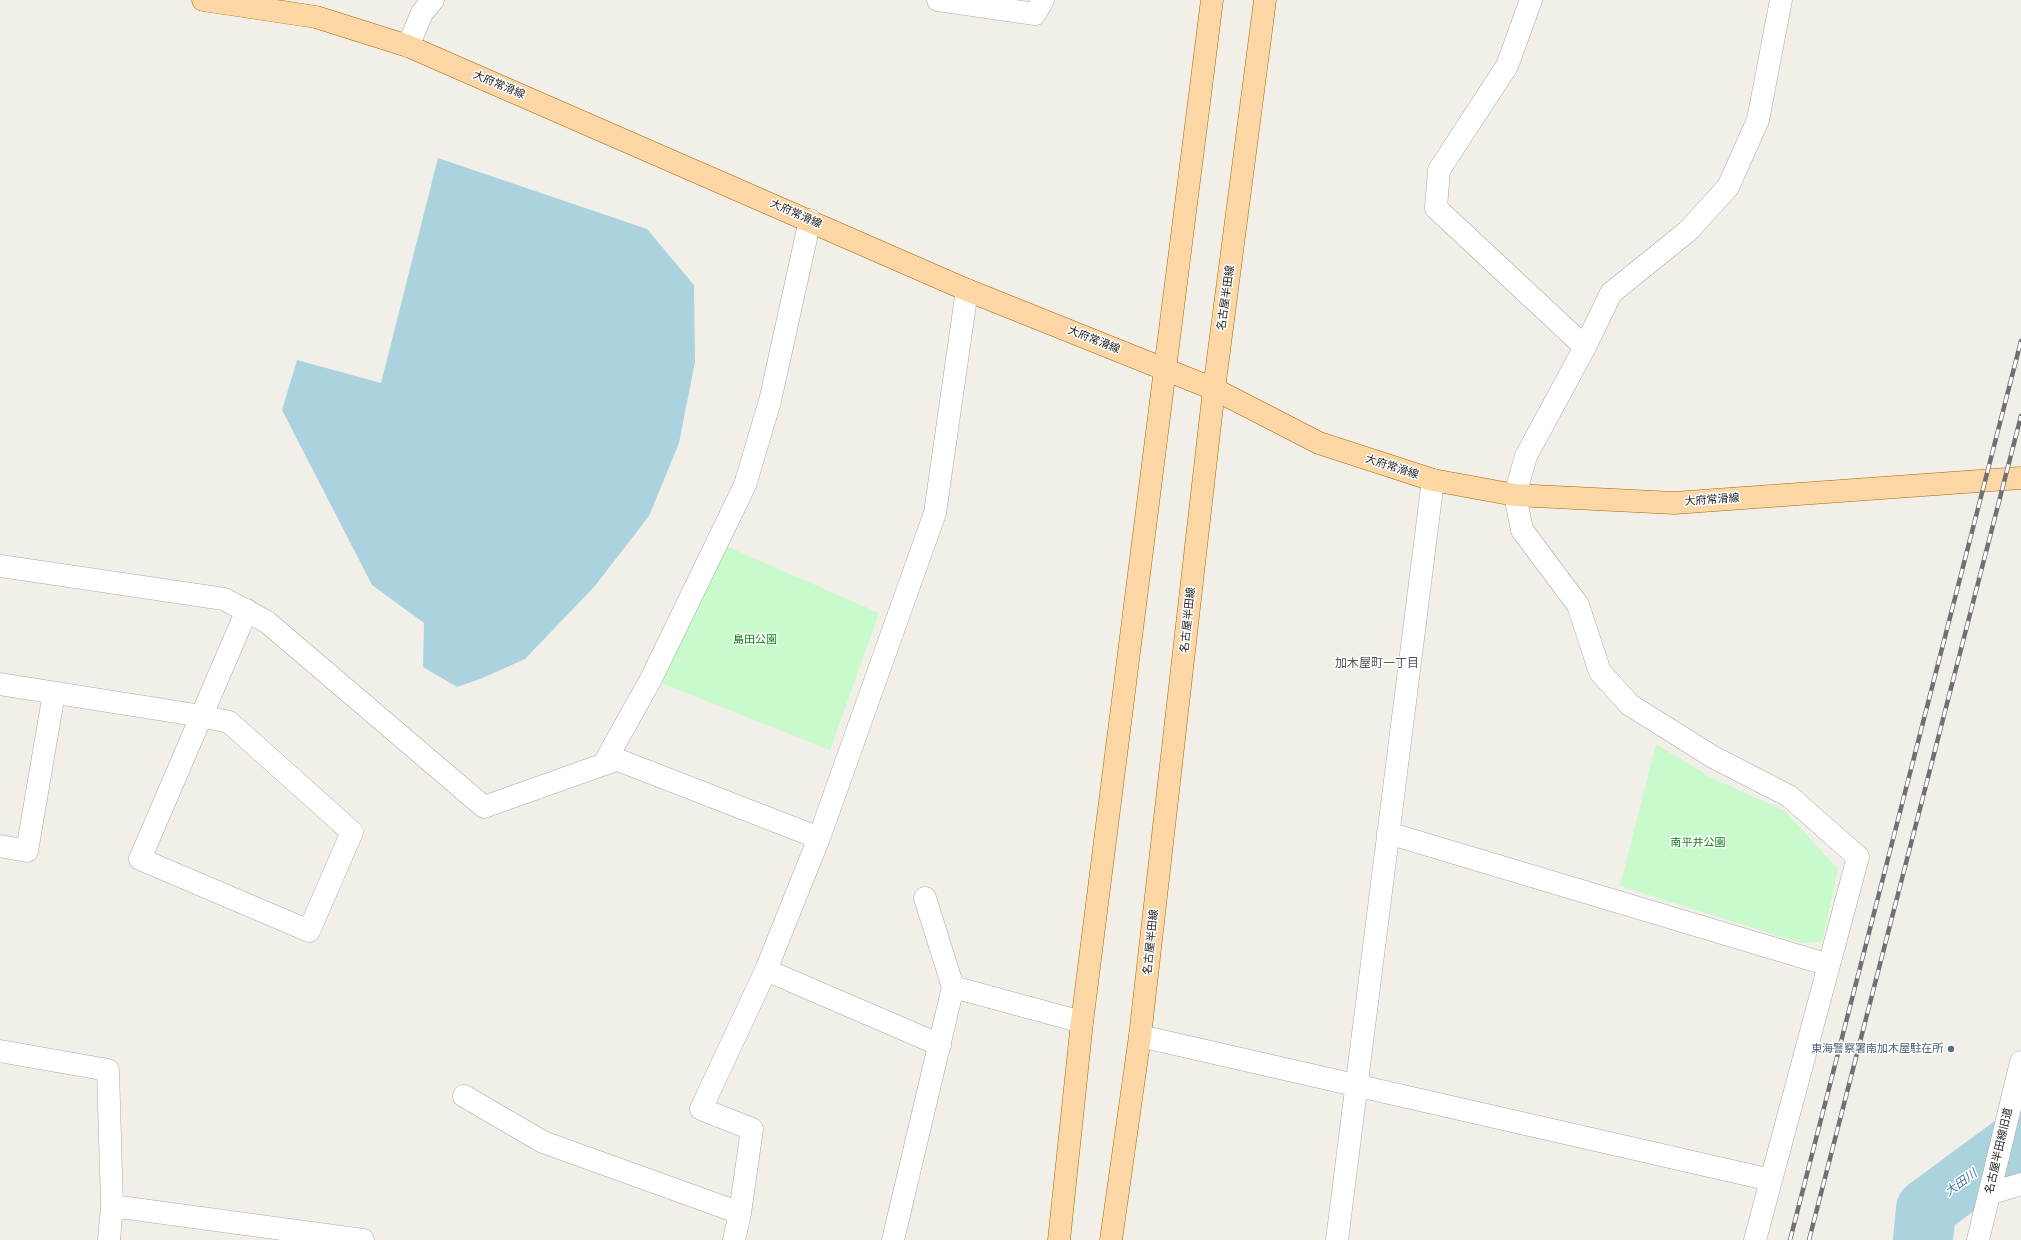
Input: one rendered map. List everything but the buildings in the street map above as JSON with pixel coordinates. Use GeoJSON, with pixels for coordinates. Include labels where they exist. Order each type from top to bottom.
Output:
{"type":"FeatureCollection","features":[{"type":"Feature","properties":{"kind":"main road","name":"大府常滑線"},"geometry":{"type":"LineString","coordinates":[[203,0],[316,17],[408,46],[810,220],[967,290],[1165,368],[1214,389],[1319,443],[1433,480],[1514,495],[1674,503],[2021,478]]}},
{"type":"Feature","properties":{"kind":"main road"},"geometry":{"type":"LineString","coordinates":[[1059,1240],[1082,1022],[1212,0]]}},
{"type":"Feature","properties":{"kind":"main road","name":"名古屋半田線"},"geometry":{"type":"LineString","coordinates":[[1112,1240],[1140,1036],[1214,389],[1265,0]]}},
{"type":"Feature","properties":{"kind":"street"},"geometry":{"type":"LineString","coordinates":[[408,46],[422,13],[433,0]]}},
{"type":"Feature","properties":{"kind":"street"},"geometry":{"type":"LineString","coordinates":[[938,0],[1035,14],[1043,0]]}},
{"type":"Feature","properties":{"kind":"street"},"geometry":{"type":"LineString","coordinates":[[1531,0],[1507,66],[1439,170],[1436,208],[1585,347]]}},
{"type":"Feature","properties":{"kind":"street"},"geometry":{"type":"LineString","coordinates":[[1755,1240],[1858,857],[1789,796],[1713,757],[1630,705],[1600,672],[1578,605],[1522,530],[1514,495],[1526,456],[1585,347],[1611,293],[1688,231],[1728,187],[1758,120],[1781,0]]}},
{"type":"Feature","properties":{"kind":"street"},"geometry":{"type":"LineString","coordinates":[[810,220],[770,402],[745,485],[651,679],[608,756],[819,838]]}},
{"type":"Feature","properties":{"kind":"street"},"geometry":{"type":"LineString","coordinates":[[734,1240],[740,1213],[752,1129],[701,1109],[766,970],[819,838],[935,513],[967,290]]}},
{"type":"Feature","properties":{"kind":"street"},"geometry":{"type":"LineString","coordinates":[[1337,1240],[1433,480]]}},
{"type":"Feature","properties":{"kind":"street"},"geometry":{"type":"LineString","coordinates":[[0,566],[224,599],[247,610],[267,622],[484,808],[616,760]]}},
{"type":"Feature","properties":{"kind":"street"},"geometry":{"type":"LineString","coordinates":[[0,684],[202,716],[228,722],[352,832],[308,931],[140,859],[202,716],[247,610]]}},
{"type":"Feature","properties":{"kind":"street"},"geometry":{"type":"LineString","coordinates":[[0,846],[27,851],[54,693]]}},
{"type":"Feature","properties":{"kind":"street"},"geometry":{"type":"LineString","coordinates":[[1388,833],[1829,965]]}},
{"type":"Feature","properties":{"kind":"street"},"geometry":{"type":"LineString","coordinates":[[893,1240],[953,987],[925,898]]}},
{"type":"Feature","properties":{"kind":"street"},"geometry":{"type":"LineString","coordinates":[[766,970],[940,1045]]}},
{"type":"Feature","properties":{"kind":"street"},"geometry":{"type":"LineString","coordinates":[[953,987],[1082,1022]]}},
{"type":"Feature","properties":{"kind":"street"},"geometry":{"type":"LineString","coordinates":[[1140,1036],[1771,1180]]}},
{"type":"Feature","properties":{"kind":"street"},"geometry":{"type":"LineString","coordinates":[[0,1051],[108,1070],[112,1206],[109,1240]]}},
{"type":"Feature","properties":{"kind":"street","name":"名古屋半田線旧道"},"geometry":{"type":"LineString","coordinates":[[1978,1240],[2021,1062]]}},
{"type":"Feature","properties":{"kind":"street"},"geometry":{"type":"LineString","coordinates":[[464,1096],[543,1142],[740,1213]]}},
{"type":"Feature","properties":{"kind":"street"},"geometry":{"type":"LineString","coordinates":[[1990,1188],[2021,1184]]}},
{"type":"Feature","properties":{"kind":"street"},"geometry":{"type":"LineString","coordinates":[[112,1206],[363,1240]]}},
{"type":"Feature","properties":{"kind":"green space","name":"島田公園"},"geometry":{"type":"Polygon","coordinates":[[[717,542],[879,613],[830,750],[651,679],[717,542]]]}},
{"type":"Feature","properties":{"kind":"green space","name":"南平井公園"},"geometry":{"type":"Polygon","coordinates":[[[1656,744],[1710,777],[1785,811],[1838,869],[1822,942],[1801,943],[1620,886],[1656,744]]]}},
{"type":"Feature","properties":{"kind":"water"},"geometry":{"type":"Polygon","coordinates":[[[438,158],[647,229],[694,285],[695,362],[679,443],[649,516],[594,587],[525,659],[480,679],[457,687],[423,667],[424,623],[372,585],[282,410],[297,360],[381,383],[438,158]]]}},
{"type":"Feature","properties":{"kind":"waterway","name":"大田川"},"geometry":{"type":"LineString","coordinates":[[1923,1240],[1926,1209],[2021,1139]]}},
{"type":"Feature","properties":{"kind":"railway"},"geometry":{"type":"LineString","coordinates":[[1790,1240],[2021,341]]}},
{"type":"Feature","properties":{"kind":"railway"},"geometry":{"type":"LineString","coordinates":[[1809,1240],[2021,416]]}},
{"type":"Feature","properties":{"kind":"place","name":"東海警察署南加木屋駐在所"},"geometry":{"type":"Point","coordinates":[1951,1049]}},
{"type":"Feature","properties":{"kind":"district","name":"加木屋町一丁目"},"geometry":{"type":"Point","coordinates":[1377,664]}}]}
